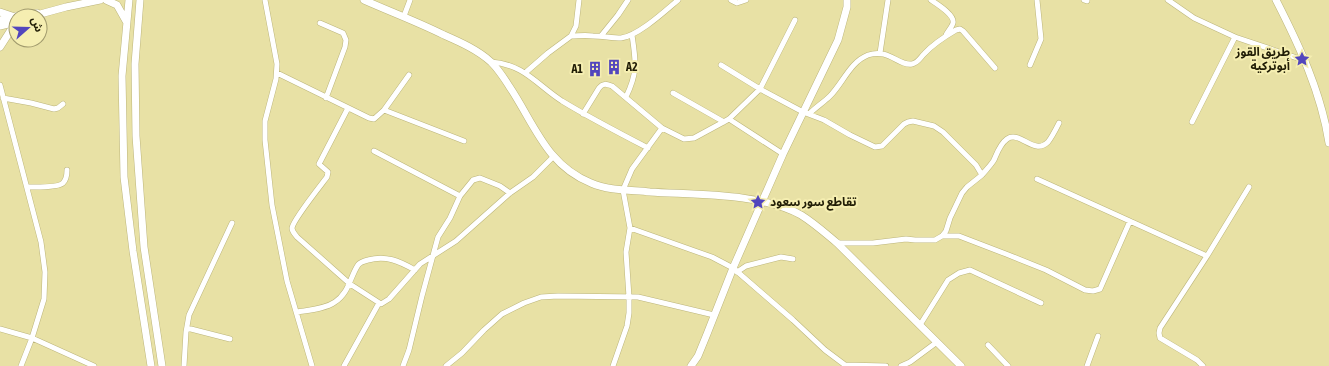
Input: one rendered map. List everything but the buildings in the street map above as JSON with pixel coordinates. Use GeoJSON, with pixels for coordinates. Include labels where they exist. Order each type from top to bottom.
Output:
{"type":"FeatureCollection","features":[{"type":"Feature","properties":{"kind":"street"},"geometry":{"type":"LineString","coordinates":[[48,11],[81,2],[100,0]]}},
{"type":"Feature","properties":{"kind":"street"},"geometry":{"type":"LineString","coordinates":[[106,0],[117,5],[126,21]]}},
{"type":"Feature","properties":{"kind":"street"},"geometry":{"type":"LineString","coordinates":[[129,0],[122,76],[124,177],[132,251],[152,366]]}},
{"type":"Feature","properties":{"kind":"street"},"geometry":{"type":"LineString","coordinates":[[140,0],[135,64],[136,136],[144,247],[162,366]]}},
{"type":"Feature","properties":{"kind":"street"},"geometry":{"type":"LineString","coordinates":[[265,0],[277,73],[265,121],[265,140],[272,206],[287,281],[312,366]]}},
{"type":"Feature","properties":{"kind":"street"},"geometry":{"type":"LineString","coordinates":[[364,0],[404,16],[458,41],[474,49],[491,62],[512,91],[553,157],[566,170],[579,178],[592,184],[623,190],[762,201],[783,207],[800,215],[837,243],[961,366]]}},
{"type":"Feature","properties":{"kind":"street"},"geometry":{"type":"LineString","coordinates":[[404,16],[410,0]]}},
{"type":"Feature","properties":{"kind":"street"},"geometry":{"type":"LineString","coordinates":[[525,72],[571,36],[576,26],[579,0]]}},
{"type":"Feature","properties":{"kind":"street"},"geometry":{"type":"LineString","coordinates":[[601,36],[628,0]]}},
{"type":"Feature","properties":{"kind":"street"},"geometry":{"type":"LineString","coordinates":[[571,36],[601,36],[620,38],[632,34],[663,13],[678,0]]}},
{"type":"Feature","properties":{"kind":"street"},"geometry":{"type":"LineString","coordinates":[[731,0],[737,3],[746,0]]}},
{"type":"Feature","properties":{"kind":"street"},"geometry":{"type":"LineString","coordinates":[[691,366],[698,356],[783,154],[806,113],[838,40],[847,7],[847,0]]}},
{"type":"Feature","properties":{"kind":"street"},"geometry":{"type":"LineString","coordinates":[[880,53],[888,0]]}},
{"type":"Feature","properties":{"kind":"street"},"geometry":{"type":"LineString","coordinates":[[931,0],[946,11],[953,20],[953,23],[946,36]]}},
{"type":"Feature","properties":{"kind":"street"},"geometry":{"type":"LineString","coordinates":[[1030,65],[1041,39],[1037,0]]}},
{"type":"Feature","properties":{"kind":"street"},"geometry":{"type":"LineString","coordinates":[[1168,0],[1194,18],[1235,37],[1306,61]]}},
{"type":"Feature","properties":{"kind":"street"},"geometry":{"type":"LineString","coordinates":[[1276,0],[1306,61],[1323,114],[1329,143]]}},
{"type":"Feature","properties":{"kind":"street"},"geometry":{"type":"LineString","coordinates":[[583,114],[601,85],[605,84],[612,86],[662,128],[689,140],[703,134],[727,121],[760,89],[795,20]]}},
{"type":"Feature","properties":{"kind":"street"},"geometry":{"type":"LineString","coordinates":[[320,24],[343,33],[346,40],[345,47],[326,98]]}},
{"type":"Feature","properties":{"kind":"street"},"geometry":{"type":"LineString","coordinates":[[806,113],[831,95],[842,79],[867,56],[880,53],[905,62],[914,63],[918,61],[934,44],[960,29],[995,68]]}},
{"type":"Feature","properties":{"kind":"street"},"geometry":{"type":"LineString","coordinates":[[0,47],[8,32]]}},
{"type":"Feature","properties":{"kind":"street"},"geometry":{"type":"LineString","coordinates":[[626,97],[635,73],[635,52],[632,34]]}},
{"type":"Feature","properties":{"kind":"street"},"geometry":{"type":"LineString","coordinates":[[1192,122],[1235,37]]}},
{"type":"Feature","properties":{"kind":"street"},"geometry":{"type":"LineString","coordinates":[[491,62],[514,67],[525,72],[561,100],[583,114],[648,148]]}},
{"type":"Feature","properties":{"kind":"street"},"geometry":{"type":"LineString","coordinates":[[721,65],[760,89],[806,113],[824,120],[866,143],[879,147],[882,146],[904,124],[908,122],[913,121],[934,126],[943,132],[976,165],[982,175]]}},
{"type":"Feature","properties":{"kind":"street"},"geometry":{"type":"LineString","coordinates":[[277,73],[326,98],[374,119],[384,110],[409,75]]}},
{"type":"Feature","properties":{"kind":"street"},"geometry":{"type":"LineString","coordinates":[[0,85],[41,242],[45,272],[44,299],[32,338],[21,366]]}},
{"type":"Feature","properties":{"kind":"street"},"geometry":{"type":"LineString","coordinates":[[673,93],[727,121],[783,154]]}},
{"type":"Feature","properties":{"kind":"street"},"geometry":{"type":"LineString","coordinates":[[3,98],[54,109],[63,104]]}},
{"type":"Feature","properties":{"kind":"street"},"geometry":{"type":"LineString","coordinates":[[348,108],[319,164],[328,172],[327,178],[296,219],[292,227],[293,232],[297,237],[350,284],[379,303],[384,303],[389,299],[420,264],[456,241],[510,193],[533,177],[553,157]]}},
{"type":"Feature","properties":{"kind":"street"},"geometry":{"type":"LineString","coordinates":[[384,110],[464,141]]}},
{"type":"Feature","properties":{"kind":"street"},"geometry":{"type":"LineString","coordinates":[[837,243],[935,240],[942,236],[946,231],[950,218],[962,193],[982,175],[1007,139],[1011,136],[1017,137],[1031,144],[1040,146],[1047,143],[1060,123]]}},
{"type":"Feature","properties":{"kind":"street"},"geometry":{"type":"LineString","coordinates":[[613,366],[627,326],[629,297],[626,252],[630,228],[623,190],[632,169],[662,128]]}},
{"type":"Feature","properties":{"kind":"street"},"geometry":{"type":"LineString","coordinates":[[374,151],[460,196]]}},
{"type":"Feature","properties":{"kind":"street"},"geometry":{"type":"LineString","coordinates":[[27,187],[54,186],[62,184],[65,181],[68,170]]}},
{"type":"Feature","properties":{"kind":"street"},"geometry":{"type":"LineString","coordinates":[[403,366],[409,350],[438,237],[450,218],[460,196],[473,180],[480,178],[500,186],[510,193]]}},
{"type":"Feature","properties":{"kind":"street"},"geometry":{"type":"LineString","coordinates":[[1037,179],[1207,256]]}},
{"type":"Feature","properties":{"kind":"street"},"geometry":{"type":"LineString","coordinates":[[1203,366],[1197,360],[1160,338],[1160,328],[1207,256],[1249,187]]}},
{"type":"Feature","properties":{"kind":"street"},"geometry":{"type":"LineString","coordinates":[[942,236],[959,236],[1046,270],[1085,290],[1094,291],[1100,289],[1130,221]]}},
{"type":"Feature","properties":{"kind":"street"},"geometry":{"type":"LineString","coordinates":[[184,366],[189,315],[232,223]]}},
{"type":"Feature","properties":{"kind":"street"},"geometry":{"type":"LineString","coordinates":[[630,228],[712,257],[735,270],[844,365],[886,366]]}},
{"type":"Feature","properties":{"kind":"street"},"geometry":{"type":"LineString","coordinates":[[735,270],[781,257],[793,259]]}},
{"type":"Feature","properties":{"kind":"street"},"geometry":{"type":"LineString","coordinates":[[296,312],[336,302],[350,284],[358,264],[367,260],[376,258],[394,259],[415,270]]}},
{"type":"Feature","properties":{"kind":"street"},"geometry":{"type":"LineString","coordinates":[[920,325],[948,280],[959,273],[970,270],[1041,303]]}},
{"type":"Feature","properties":{"kind":"street"},"geometry":{"type":"LineString","coordinates":[[446,366],[462,353],[493,321],[502,314],[524,303],[541,297],[644,298],[714,315]]}},
{"type":"Feature","properties":{"kind":"street"},"geometry":{"type":"LineString","coordinates":[[344,366],[379,303]]}},
{"type":"Feature","properties":{"kind":"street"},"geometry":{"type":"LineString","coordinates":[[187,328],[230,338]]}},
{"type":"Feature","properties":{"kind":"street"},"geometry":{"type":"LineString","coordinates":[[0,329],[32,338],[94,366]]}},
{"type":"Feature","properties":{"kind":"street"},"geometry":{"type":"LineString","coordinates":[[1087,366],[1098,336]]}},
{"type":"Feature","properties":{"kind":"street"},"geometry":{"type":"LineString","coordinates":[[901,366],[910,362],[937,342]]}},
{"type":"Feature","properties":{"kind":"street"},"geometry":{"type":"LineString","coordinates":[[988,345],[1008,366]]}},
{"type":"Feature","properties":{"kind":"place","name":"طريق القوز أبوتركية"},"geometry":{"type":"Point","coordinates":[1302,59]}},
{"type":"Feature","properties":{"kind":"place","name":"A2"},"geometry":{"type":"Point","coordinates":[614,67]}},
{"type":"Feature","properties":{"kind":"place","name":"A1"},"geometry":{"type":"Point","coordinates":[595,69]}},
{"type":"Feature","properties":{"kind":"place","name":"تقاطع سور سعود"},"geometry":{"type":"Point","coordinates":[758,202]}}]}
